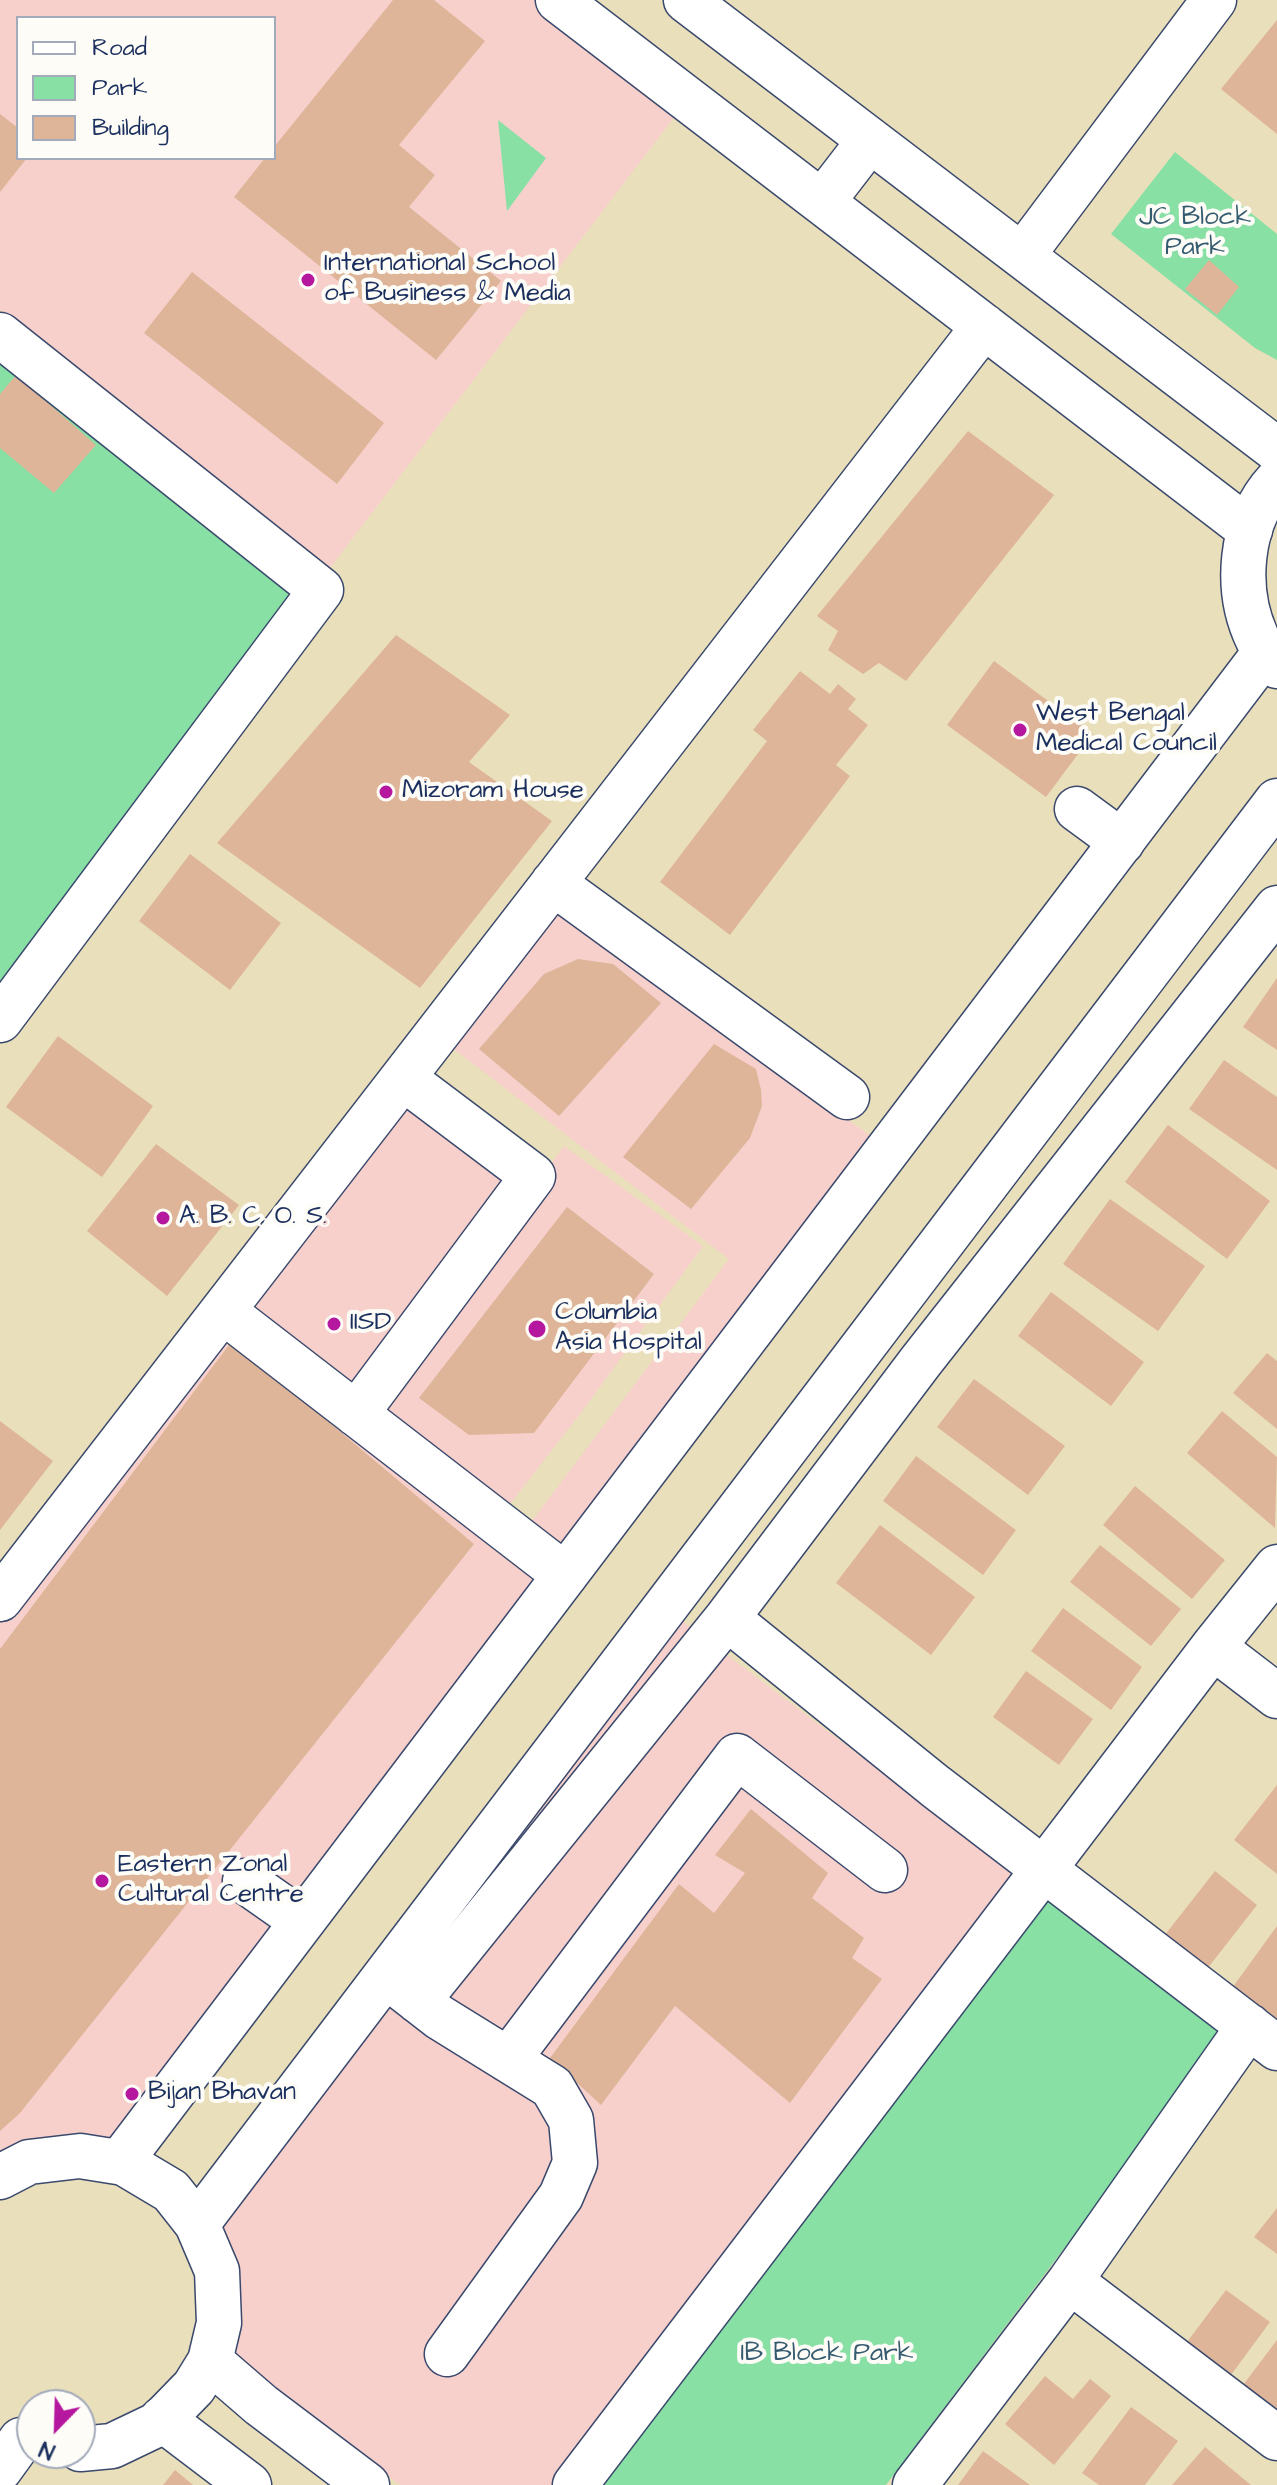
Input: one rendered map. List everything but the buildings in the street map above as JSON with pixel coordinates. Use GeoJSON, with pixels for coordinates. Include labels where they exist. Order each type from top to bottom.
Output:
{"type":"FeatureCollection","features":[{"type":"Feature","properties":{"kind":"street"},"geometry":{"type":"LineString","coordinates":[[558,0],[1250,530]]}},
{"type":"Feature","properties":{"kind":"street"},"geometry":{"type":"LineString","coordinates":[[686,0],[1277,450]]}},
{"type":"Feature","properties":{"kind":"street"},"geometry":{"type":"LineString","coordinates":[[1022,256],[1214,0]]}},
{"type":"Feature","properties":{"kind":"street"},"geometry":{"type":"LineString","coordinates":[[823,201],[870,140]]}},
{"type":"Feature","properties":{"kind":"street"},"geometry":{"type":"LineString","coordinates":[[0,1599],[984,326]]}},
{"type":"Feature","properties":{"kind":"street"},"geometry":{"type":"LineString","coordinates":[[0,335],[321,590],[0,1020]]}},
{"type":"Feature","properties":{"kind":"street"},"geometry":{"type":"LineString","coordinates":[[120,2162],[1122,842],[1271,658],[1258,641],[1243,592],[1246,541],[1266,493],[1277,481]]}},
{"type":"Feature","properties":{"kind":"street"},"geometry":{"type":"LineString","coordinates":[[402,1988],[1277,801]]}},
{"type":"Feature","properties":{"kind":"street"},"geometry":{"type":"LineString","coordinates":[[1077,809],[1122,842]]}},
{"type":"Feature","properties":{"kind":"street"},"geometry":{"type":"LineString","coordinates":[[553,883],[847,1097]]}},
{"type":"Feature","properties":{"kind":"street"},"geometry":{"type":"LineString","coordinates":[[197,2224],[727,1618],[921,1361],[1277,908]]}},
{"type":"Feature","properties":{"kind":"street"},"geometry":{"type":"LineString","coordinates":[[356,1414],[533,1176],[403,1078]]}},
{"type":"Feature","properties":{"kind":"street"},"geometry":{"type":"LineString","coordinates":[[223,1311],[565,1575]]}},
{"type":"Feature","properties":{"kind":"street"},"geometry":{"type":"LineString","coordinates":[[575,2485],[1277,1567]]}},
{"type":"Feature","properties":{"kind":"street"},"geometry":{"type":"LineString","coordinates":[[727,1618],[935,1786],[1263,2037],[1070,2281],[915,2485]]}},
{"type":"Feature","properties":{"kind":"street"},"geometry":{"type":"LineString","coordinates":[[1213,1647],[1277,1696]]}},
{"type":"Feature","properties":{"kind":"street"},"geometry":{"type":"LineString","coordinates":[[508,2060],[737,1756],[885,1870]]}},
{"type":"Feature","properties":{"kind":"street"},"geometry":{"type":"LineString","coordinates":[[245,1881],[302,1921]]}},
{"type":"Feature","properties":{"kind":"street"},"geometry":{"type":"LineString","coordinates":[[402,1988],[552,2087],[571,2120],[575,2163],[561,2196],[447,2354]]}},
{"type":"Feature","properties":{"kind":"street"},"geometry":{"type":"LineString","coordinates":[[0,2177],[29,2162],[80,2156],[120,2162],[171,2191],[197,2224],[217,2271],[219,2323],[210,2361],[194,2387],[158,2424],[112,2446],[96,2448]]}},
{"type":"Feature","properties":{"kind":"street"},"geometry":{"type":"LineString","coordinates":[[1070,2281],[1277,2438]]}},
{"type":"Feature","properties":{"kind":"street"},"geometry":{"type":"LineString","coordinates":[[210,2361],[261,2405],[367,2485]]}},
{"type":"Feature","properties":{"kind":"street"},"geometry":{"type":"LineString","coordinates":[[162,2419],[249,2485]]}},
{"type":"Feature","properties":{"kind":"shaded area"},"geometry":{"type":"Polygon","coordinates":[[[0,0],[537,0],[682,107],[326,573],[0,310],[0,0]]]}},
{"type":"Feature","properties":{"kind":"shaded area"},"geometry":{"type":"Polygon","coordinates":[[[557,907],[872,1137],[111,2148],[79,2138],[27,2140],[0,2154],[0,1622],[405,1098],[521,1173],[340,1421],[507,1554],[729,1259],[447,1044],[557,907]]]}},
{"type":"Feature","properties":{"kind":"shaded area","name":"Columbia Asia Hospital"},"geometry":{"type":"Polygon","coordinates":[[[564,1146],[703,1246],[503,1513],[372,1412],[564,1146]]]}},
{"type":"Feature","properties":{"kind":"shaded area"},"geometry":{"type":"Polygon","coordinates":[[[681,1620],[1028,1883],[571,2485],[400,2485],[229,2354],[216,2226],[681,1620]]]}},
{"type":"Feature","properties":{"kind":"green space"},"geometry":{"type":"Polygon","coordinates":[[[498,120],[546,158],[507,211],[498,120]]]}},
{"type":"Feature","properties":{"kind":"green space","name":"JC Block Park"},"geometry":{"type":"Polygon","coordinates":[[[1175,152],[1277,234],[1277,360],[1255,348],[1111,234],[1175,152]]]}},
{"type":"Feature","properties":{"kind":"green space"},"geometry":{"type":"Polygon","coordinates":[[[0,357],[300,592],[0,991],[0,357]]]}},
{"type":"Feature","properties":{"kind":"green space","name":"IB Block Park"},"geometry":{"type":"Polygon","coordinates":[[[1028,1883],[1230,2028],[886,2485],[571,2485],[1028,1883]]]}},
{"type":"Feature","properties":{"kind":"place","name":"International School of Business & Media"},"geometry":{"type":"Point","coordinates":[308,280]}},
{"type":"Feature","properties":{"kind":"place","name":"West Bengal Medical Council"},"geometry":{"type":"Point","coordinates":[1020,730]}},
{"type":"Feature","properties":{"kind":"place","name":"Mizoram House"},"geometry":{"type":"Point","coordinates":[386,792]}},
{"type":"Feature","properties":{"kind":"place","name":"A. B. C. O. S."},"geometry":{"type":"Point","coordinates":[163,1218]}},
{"type":"Feature","properties":{"kind":"place","name":"IISD"},"geometry":{"type":"Point","coordinates":[334,1324]}},
{"type":"Feature","properties":{"kind":"place","name":"Columbia Asia Hospital"},"geometry":{"type":"Point","coordinates":[537,1329]}},
{"type":"Feature","properties":{"kind":"place","name":"Eastern Zonal Cultural Centre"},"geometry":{"type":"Point","coordinates":[102,1881]}},
{"type":"Feature","properties":{"kind":"place","name":"Bijan Bhavan"},"geometry":{"type":"Point","coordinates":[132,2094]}}]}
